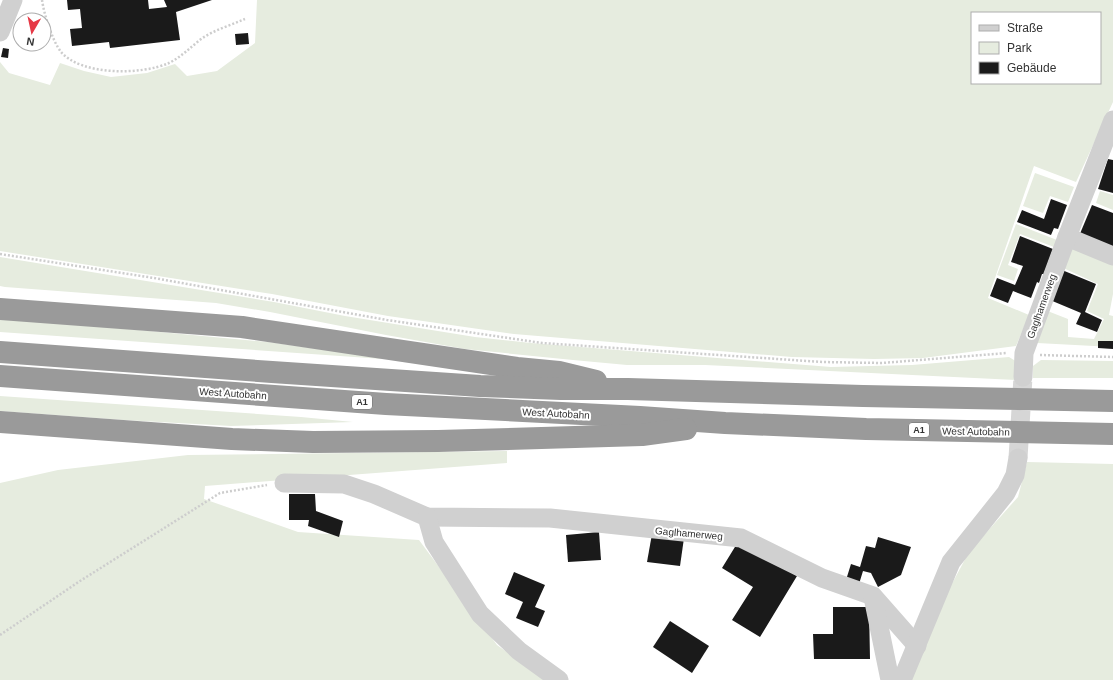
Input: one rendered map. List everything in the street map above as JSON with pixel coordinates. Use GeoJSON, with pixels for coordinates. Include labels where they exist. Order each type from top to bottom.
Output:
{"type":"FeatureCollection","features":[{"type":"Feature","properties":{"kind":"highway"},"geometry":{"type":"LineString","coordinates":[[3,307],[242,327],[518,368],[559,372],[628,389]]}},
{"type":"Feature","properties":{"kind":"highway"},"geometry":{"type":"LineString","coordinates":[[0,352],[272,372],[561,390],[628,389],[1113,401]]}},
{"type":"Feature","properties":{"kind":"highway","name":"West Autobahn"},"geometry":{"type":"LineString","coordinates":[[0,376],[393,404],[725,423],[866,429],[1113,434]]}},
{"type":"Feature","properties":{"kind":"highway"},"geometry":{"type":"LineString","coordinates":[[0,422],[232,439],[313,442],[398,442],[642,436],[725,423]]}},
{"type":"Feature","properties":{"kind":"highway"},"geometry":{"type":"LineString","coordinates":[[0,437],[12,436],[50,426]]}},
{"type":"Feature","properties":{"kind":"street"},"geometry":{"type":"LineString","coordinates":[[0,32],[14,0]]}},
{"type":"Feature","properties":{"kind":"street","name":"Gaglhamerweg"},"geometry":{"type":"LineString","coordinates":[[1023,378],[1024,353],[1066,237],[1109,140],[1113,120]]}},
{"type":"Feature","properties":{"kind":"street"},"geometry":{"type":"LineString","coordinates":[[1066,237],[1113,256]]}},
{"type":"Feature","properties":{"kind":"street"},"geometry":{"type":"LineString","coordinates":[[902,680],[951,562],[1006,493],[1015,475],[1018,458]]}},
{"type":"Feature","properties":{"kind":"street","name":"Gaglhamerweg"},"geometry":{"type":"LineString","coordinates":[[284,483],[344,484],[374,494],[427,517],[550,518],[741,538],[822,578],[873,596],[917,646]]}},
{"type":"Feature","properties":{"kind":"street"},"geometry":{"type":"LineString","coordinates":[[427,517],[434,542],[480,614],[519,651],[559,680]]}},
{"type":"Feature","properties":{"kind":"street"},"geometry":{"type":"LineString","coordinates":[[873,596],[890,680]]}},
{"type":"Feature","properties":{"kind":"path"},"geometry":{"type":"LineString","coordinates":[[42,0],[48,23],[61,52],[71,60],[85,67],[110,71],[141,70],[167,63],[184,54],[202,39],[245,19]]}},
{"type":"Feature","properties":{"kind":"path"},"geometry":{"type":"LineString","coordinates":[[0,254],[161,279],[387,320],[542,343],[822,362],[882,363],[996,353],[1113,357]]}},
{"type":"Feature","properties":{"kind":"path"},"geometry":{"type":"LineString","coordinates":[[0,635],[80,581],[220,493],[284,483]]}},
{"type":"Feature","properties":{"kind":"green space"},"geometry":{"type":"Polygon","coordinates":[[[257,0],[1113,0],[1113,102],[1076,182],[1034,166],[988,298],[1029,315],[1016,346],[923,358],[874,359],[792,357],[514,334],[388,316],[272,294],[0,251],[0,62],[9,73],[50,85],[60,63],[84,71],[111,77],[147,73],[175,64],[187,76],[217,71],[255,43],[257,0]]]}},
{"type":"Feature","properties":{"kind":"green space"},"geometry":{"type":"Polygon","coordinates":[[[1035,173],[1074,187],[1068,202],[1050,196],[1043,213],[1023,206],[1035,173]]]}},
{"type":"Feature","properties":{"kind":"green space"},"geometry":{"type":"Polygon","coordinates":[[[1100,191],[1113,195],[1113,210],[1096,203],[1100,191]]]}},
{"type":"Feature","properties":{"kind":"green space"},"geometry":{"type":"Polygon","coordinates":[[[1016,224],[1057,240],[1054,247],[1020,234],[1008,265],[1018,269],[1014,281],[997,275],[1016,224]]]}},
{"type":"Feature","properties":{"kind":"green space"},"geometry":{"type":"Polygon","coordinates":[[[1072,246],[1113,263],[1113,294],[1109,315],[1113,316],[1113,347],[1037,343],[1045,310],[1068,319],[1068,337],[1094,339],[1104,319],[1087,311],[1098,284],[1061,267],[1072,246]]]}},
{"type":"Feature","properties":{"kind":"green space"},"geometry":{"type":"Polygon","coordinates":[[[0,257],[274,302],[345,316],[475,337],[531,343],[831,367],[912,365],[1009,357],[1019,363],[1016,380],[705,365],[627,365],[465,349],[216,303],[5,287],[0,286],[0,257]]]}},
{"type":"Feature","properties":{"kind":"green space"},"geometry":{"type":"Polygon","coordinates":[[[0,317],[268,342],[383,359],[0,332],[0,317]]]}},
{"type":"Feature","properties":{"kind":"green space"},"geometry":{"type":"Polygon","coordinates":[[[1041,360],[1113,361],[1113,378],[1033,378],[1033,366],[1041,360]]]}},
{"type":"Feature","properties":{"kind":"green space"},"geometry":{"type":"Polygon","coordinates":[[[0,396],[353,422],[231,426],[0,411],[0,396]]]}},
{"type":"Feature","properties":{"kind":"green space"},"geometry":{"type":"Polygon","coordinates":[[[507,451],[507,463],[205,486],[204,499],[298,532],[419,540],[497,645],[546,680],[0,680],[0,483],[58,470],[188,455],[507,451]]]}},
{"type":"Feature","properties":{"kind":"green space"},"geometry":{"type":"Polygon","coordinates":[[[1027,462],[1113,464],[1113,680],[910,680],[941,604],[969,552],[1018,497],[1027,462]]]}},
{"type":"Feature","properties":{"kind":"building"},"geometry":{"type":"Polygon","coordinates":[[[67,0],[148,0],[149,9],[167,7],[164,0],[212,0],[176,12],[180,40],[110,48],[109,42],[72,46],[70,29],[82,28],[80,9],[68,10],[67,0]]]}},
{"type":"Feature","properties":{"kind":"building"},"geometry":{"type":"Polygon","coordinates":[[[248,33],[249,44],[236,45],[235,34],[248,33]]]}},
{"type":"Feature","properties":{"kind":"building"},"geometry":{"type":"Polygon","coordinates":[[[3,48],[9,49],[8,58],[1,57],[3,48]]]}},
{"type":"Feature","properties":{"kind":"building"},"geometry":{"type":"Polygon","coordinates":[[[1108,159],[1113,160],[1113,193],[1098,189],[1108,159]]]}},
{"type":"Feature","properties":{"kind":"building"},"geometry":{"type":"Polygon","coordinates":[[[1051,199],[1067,205],[1058,229],[1054,228],[1051,235],[1017,222],[1022,210],[1044,219],[1051,199]]]}},
{"type":"Feature","properties":{"kind":"building"},"geometry":{"type":"Polygon","coordinates":[[[1092,205],[1113,213],[1113,249],[1079,236],[1092,205]]]}},
{"type":"Feature","properties":{"kind":"building"},"geometry":{"type":"Polygon","coordinates":[[[1020,236],[1053,249],[1044,274],[1042,274],[1039,283],[1037,282],[1031,298],[1013,291],[1008,303],[990,296],[997,278],[1015,285],[1023,266],[1011,262],[1020,236]]]}},
{"type":"Feature","properties":{"kind":"building"},"geometry":{"type":"Polygon","coordinates":[[[1062,270],[1096,284],[1085,312],[1102,320],[1097,332],[1076,324],[1081,313],[1050,300],[1062,270]]]}},
{"type":"Feature","properties":{"kind":"building"},"geometry":{"type":"Polygon","coordinates":[[[1098,341],[1113,341],[1113,349],[1098,348],[1098,341]]]}},
{"type":"Feature","properties":{"kind":"building"},"geometry":{"type":"Polygon","coordinates":[[[289,494],[315,494],[316,511],[343,521],[339,537],[308,526],[309,520],[289,520],[289,494]]]}},
{"type":"Feature","properties":{"kind":"building"},"geometry":{"type":"Polygon","coordinates":[[[599,532],[601,560],[568,562],[566,535],[599,532]]]}},
{"type":"Feature","properties":{"kind":"building"},"geometry":{"type":"Polygon","coordinates":[[[652,534],[684,538],[680,566],[647,562],[652,534]]]}},
{"type":"Feature","properties":{"kind":"building"},"geometry":{"type":"Polygon","coordinates":[[[878,537],[911,547],[901,575],[878,587],[871,573],[863,571],[859,584],[846,580],[851,564],[860,567],[866,546],[875,548],[878,537]]]}},
{"type":"Feature","properties":{"kind":"building"},"geometry":{"type":"Polygon","coordinates":[[[738,542],[797,576],[760,637],[732,620],[753,587],[722,568],[738,542]]]}},
{"type":"Feature","properties":{"kind":"building"},"geometry":{"type":"Polygon","coordinates":[[[514,572],[545,585],[535,607],[545,611],[538,627],[516,618],[523,602],[505,594],[514,572]]]}},
{"type":"Feature","properties":{"kind":"building"},"geometry":{"type":"Polygon","coordinates":[[[833,607],[869,607],[870,659],[814,659],[813,634],[833,634],[833,607]]]}},
{"type":"Feature","properties":{"kind":"building"},"geometry":{"type":"Polygon","coordinates":[[[670,621],[709,646],[692,673],[653,647],[670,621]]]}},
{"type":"Feature","properties":{"kind":"tunnel"},"geometry":{"type":"LineString","coordinates":[[1018,458],[1023,377]]}}]}
